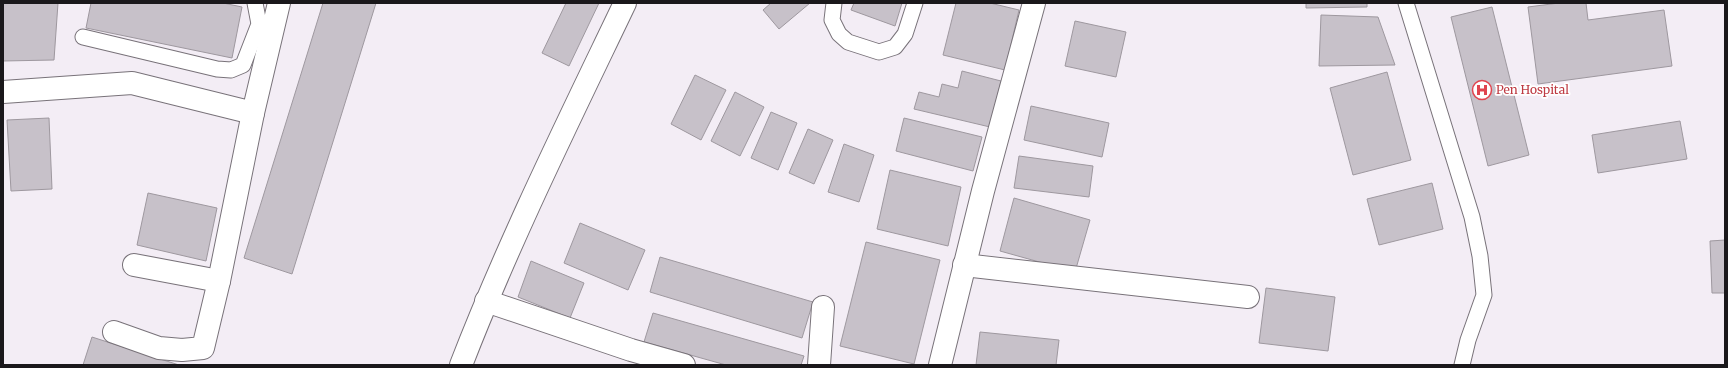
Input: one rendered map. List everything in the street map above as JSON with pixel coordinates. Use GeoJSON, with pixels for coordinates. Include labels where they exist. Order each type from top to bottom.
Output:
{"type":"FeatureCollection","features":[{"type":"Feature","properties":{"kind":"street"},"geometry":{"type":"LineString","coordinates":[[114,332],[159,348],[182,350],[203,348],[219,281],[253,113],[279,3]]}},
{"type":"Feature","properties":{"kind":"street"},"geometry":{"type":"LineString","coordinates":[[461,365],[486,301],[549,161],[625,3]]}},
{"type":"Feature","properties":{"kind":"street"},"geometry":{"type":"LineString","coordinates":[[940,365],[964,265],[1034,3]]}},
{"type":"Feature","properties":{"kind":"street"},"geometry":{"type":"LineString","coordinates":[[3,92],[132,83],[253,113]]}},
{"type":"Feature","properties":{"kind":"street"},"geometry":{"type":"LineString","coordinates":[[134,265],[219,281]]}},
{"type":"Feature","properties":{"kind":"street"},"geometry":{"type":"LineString","coordinates":[[964,265],[1248,297]]}},
{"type":"Feature","properties":{"kind":"street"},"geometry":{"type":"LineString","coordinates":[[486,301],[631,350],[684,365]]}},
{"type":"Feature","properties":{"kind":"street"},"geometry":{"type":"LineString","coordinates":[[819,365],[823,307]]}},
{"type":"Feature","properties":{"kind":"lane"},"geometry":{"type":"LineString","coordinates":[[83,36],[217,69],[231,70],[243,65],[259,24],[255,3]]}},
{"type":"Feature","properties":{"kind":"lane"},"geometry":{"type":"LineString","coordinates":[[834,3],[832,20],[839,34],[848,42],[879,52],[895,47],[905,34],[915,3]]}},
{"type":"Feature","properties":{"kind":"lane"},"geometry":{"type":"LineString","coordinates":[[1406,3],[1472,217],[1480,256],[1484,295],[1468,340],[1462,365]]}},
{"type":"Feature","properties":{"kind":"building"},"geometry":{"type":"Polygon","coordinates":[[[3,3],[58,3],[54,60],[3,61],[3,3]]]}},
{"type":"Feature","properties":{"kind":"building"},"geometry":{"type":"Polygon","coordinates":[[[91,3],[223,3],[242,7],[232,58],[86,28],[91,3]]]}},
{"type":"Feature","properties":{"kind":"building"},"geometry":{"type":"Polygon","coordinates":[[[323,3],[376,3],[292,274],[244,258],[323,3]]]}},
{"type":"Feature","properties":{"kind":"building"},"geometry":{"type":"Polygon","coordinates":[[[566,3],[599,3],[569,66],[542,53],[566,3]]]}},
{"type":"Feature","properties":{"kind":"building"},"geometry":{"type":"Polygon","coordinates":[[[771,3],[810,3],[779,29],[763,10],[771,3]]]}},
{"type":"Feature","properties":{"kind":"building"},"geometry":{"type":"Polygon","coordinates":[[[854,3],[902,3],[895,26],[851,10],[854,3]]]}},
{"type":"Feature","properties":{"kind":"building"},"geometry":{"type":"Polygon","coordinates":[[[956,3],[990,3],[1019,10],[1005,70],[943,55],[956,3]]]}},
{"type":"Feature","properties":{"kind":"building"},"geometry":{"type":"Polygon","coordinates":[[[1306,3],[1367,3],[1367,7],[1306,8],[1306,3]]]}},
{"type":"Feature","properties":{"kind":"building"},"geometry":{"type":"Polygon","coordinates":[[[1559,3],[1586,3],[1588,20],[1664,10],[1672,66],[1538,84],[1528,7],[1559,3]]]}},
{"type":"Feature","properties":{"kind":"building"},"geometry":{"type":"Polygon","coordinates":[[[1492,7],[1529,155],[1488,166],[1451,17],[1492,7]]]}},
{"type":"Feature","properties":{"kind":"building"},"geometry":{"type":"Polygon","coordinates":[[[1321,15],[1378,17],[1395,65],[1319,66],[1321,15]]]}},
{"type":"Feature","properties":{"kind":"building"},"geometry":{"type":"Polygon","coordinates":[[[1075,21],[1126,32],[1116,77],[1065,66],[1075,21]]]}},
{"type":"Feature","properties":{"kind":"building"},"geometry":{"type":"Polygon","coordinates":[[[962,71],[1001,81],[990,127],[914,109],[919,92],[939,97],[942,84],[958,88],[962,71]]]}},
{"type":"Feature","properties":{"kind":"building"},"geometry":{"type":"Polygon","coordinates":[[[1387,72],[1411,160],[1353,175],[1330,88],[1387,72]]]}},
{"type":"Feature","properties":{"kind":"building"},"geometry":{"type":"Polygon","coordinates":[[[695,75],[726,90],[701,140],[671,124],[695,75]]]}},
{"type":"Feature","properties":{"kind":"building"},"geometry":{"type":"Polygon","coordinates":[[[735,92],[764,107],[740,156],[711,141],[735,92]]]}},
{"type":"Feature","properties":{"kind":"building"},"geometry":{"type":"Polygon","coordinates":[[[1031,106],[1109,123],[1102,157],[1024,140],[1031,106]]]}},
{"type":"Feature","properties":{"kind":"building"},"geometry":{"type":"Polygon","coordinates":[[[771,112],[797,123],[778,170],[751,158],[771,112]]]}},
{"type":"Feature","properties":{"kind":"building"},"geometry":{"type":"Polygon","coordinates":[[[49,118],[52,189],[11,191],[7,120],[49,118]]]}},
{"type":"Feature","properties":{"kind":"building"},"geometry":{"type":"Polygon","coordinates":[[[904,118],[982,137],[973,171],[896,151],[904,118]]]}},
{"type":"Feature","properties":{"kind":"building"},"geometry":{"type":"Polygon","coordinates":[[[1680,121],[1687,159],[1598,173],[1592,135],[1680,121]]]}},
{"type":"Feature","properties":{"kind":"building"},"geometry":{"type":"Polygon","coordinates":[[[808,129],[833,140],[814,184],[789,173],[808,129]]]}},
{"type":"Feature","properties":{"kind":"building"},"geometry":{"type":"Polygon","coordinates":[[[844,144],[874,155],[859,202],[828,192],[844,144]]]}},
{"type":"Feature","properties":{"kind":"building"},"geometry":{"type":"Polygon","coordinates":[[[1019,156],[1093,166],[1089,197],[1014,188],[1019,156]]]}},
{"type":"Feature","properties":{"kind":"building"},"geometry":{"type":"Polygon","coordinates":[[[890,170],[961,187],[948,246],[877,229],[890,170]]]}},
{"type":"Feature","properties":{"kind":"building"},"geometry":{"type":"Polygon","coordinates":[[[1432,183],[1443,229],[1379,245],[1367,199],[1432,183]]]}},
{"type":"Feature","properties":{"kind":"building"},"geometry":{"type":"Polygon","coordinates":[[[148,193],[217,208],[206,261],[137,245],[148,193]]]}},
{"type":"Feature","properties":{"kind":"building"},"geometry":{"type":"Polygon","coordinates":[[[1014,198],[1090,220],[1075,272],[1000,251],[1014,198]]]}},
{"type":"Feature","properties":{"kind":"building"},"geometry":{"type":"Polygon","coordinates":[[[580,223],[645,250],[628,290],[564,263],[580,223]]]}},
{"type":"Feature","properties":{"kind":"building"},"geometry":{"type":"Polygon","coordinates":[[[1725,240],[1725,293],[1712,293],[1710,241],[1725,240]]]}},
{"type":"Feature","properties":{"kind":"building"},"geometry":{"type":"Polygon","coordinates":[[[866,242],[940,260],[914,364],[840,346],[866,242]]]}},
{"type":"Feature","properties":{"kind":"building"},"geometry":{"type":"Polygon","coordinates":[[[660,257],[813,302],[802,338],[650,292],[660,257]]]}},
{"type":"Feature","properties":{"kind":"building"},"geometry":{"type":"Polygon","coordinates":[[[531,261],[584,283],[570,318],[518,297],[531,261]]]}},
{"type":"Feature","properties":{"kind":"building"},"geometry":{"type":"Polygon","coordinates":[[[1266,288],[1335,297],[1328,351],[1259,343],[1266,288]]]}},
{"type":"Feature","properties":{"kind":"building"},"geometry":{"type":"Polygon","coordinates":[[[653,313],[804,356],[801,365],[726,365],[644,342],[653,313]]]}},
{"type":"Feature","properties":{"kind":"building"},"geometry":{"type":"Polygon","coordinates":[[[980,332],[1059,340],[1056,365],[976,365],[980,332]]]}},
{"type":"Feature","properties":{"kind":"building"},"geometry":{"type":"Polygon","coordinates":[[[92,337],[179,365],[83,365],[92,337]]]}},
{"type":"Feature","properties":{"kind":"place","name":"Pen Hospital"},"geometry":{"type":"Point","coordinates":[1482,90]}}]}
